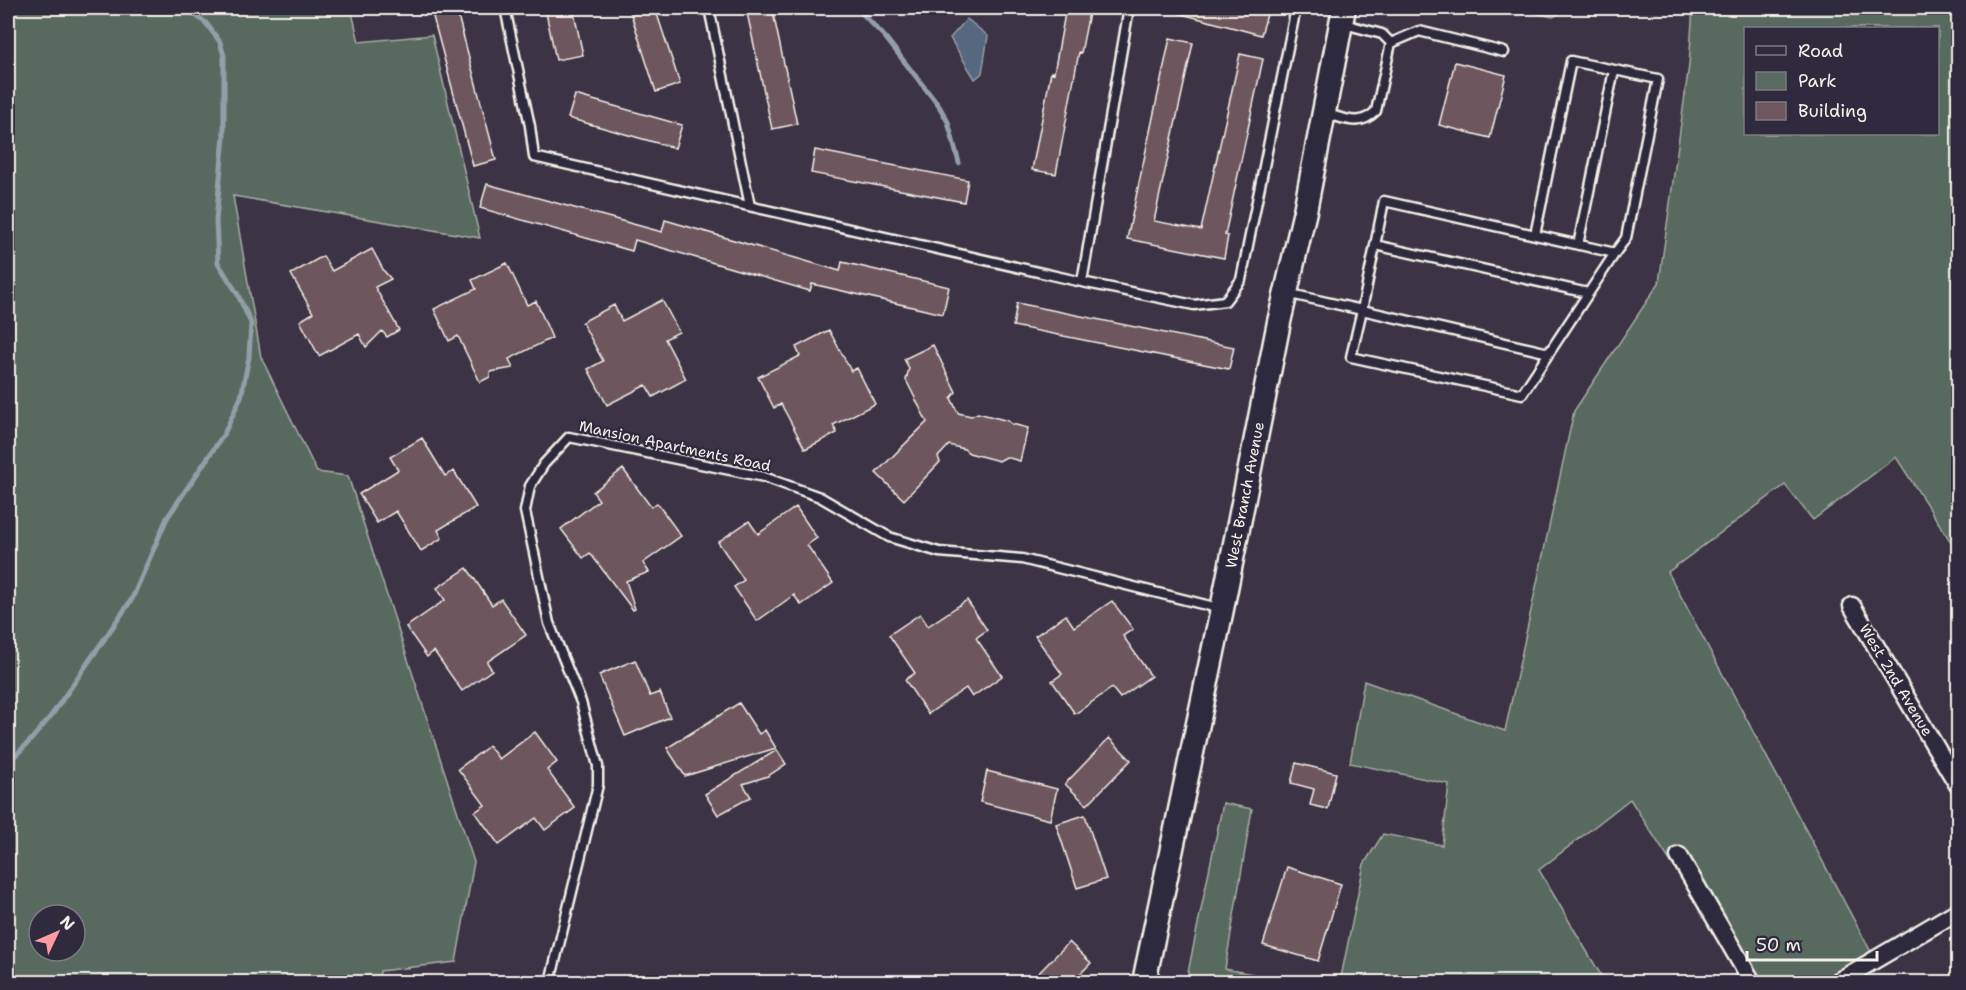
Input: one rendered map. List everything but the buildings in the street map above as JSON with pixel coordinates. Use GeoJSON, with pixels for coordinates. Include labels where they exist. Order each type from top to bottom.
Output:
{"type":"FeatureCollection","features":[{"type":"Feature","properties":{"kind":"street","name":"West Branch Avenue"},"geometry":{"type":"LineString","coordinates":[[1144,982],[1285,293],[1305,211],[1342,15]]}},
{"type":"Feature","properties":{"kind":"street","name":"West 2nd Avenue"},"geometry":{"type":"LineString","coordinates":[[1852,606],[1959,785]]}},
{"type":"Feature","properties":{"kind":"street"},"geometry":{"type":"LineString","coordinates":[[1679,856],[1752,982]]}},
{"type":"Feature","properties":{"kind":"street"},"geometry":{"type":"LineString","coordinates":[[1837,982],[1959,911]]}},
{"type":"Feature","properties":{"kind":"lane"},"geometry":{"type":"LineString","coordinates":[[505,8],[530,126],[534,157],[1082,282],[1194,305],[1224,301],[1241,280],[1296,8]]}},
{"type":"Feature","properties":{"kind":"lane"},"geometry":{"type":"LineString","coordinates":[[709,8],[750,206]]}},
{"type":"Feature","properties":{"kind":"lane"},"geometry":{"type":"LineString","coordinates":[[1082,282],[1129,8]]}},
{"type":"Feature","properties":{"kind":"lane"},"geometry":{"type":"LineString","coordinates":[[1342,15],[1383,34],[1391,43]]}},
{"type":"Feature","properties":{"kind":"lane"},"geometry":{"type":"LineString","coordinates":[[1391,43],[1419,31],[1504,52]]}},
{"type":"Feature","properties":{"kind":"lane"},"geometry":{"type":"LineString","coordinates":[[1324,113],[1357,122],[1368,119],[1376,111],[1391,43]]}},
{"type":"Feature","properties":{"kind":"lane"},"geometry":{"type":"LineString","coordinates":[[1535,235],[1571,61],[1658,79],[1626,238],[1522,394],[1351,357],[1384,201],[1614,253]]}},
{"type":"Feature","properties":{"kind":"lane"},"geometry":{"type":"LineString","coordinates":[[1578,245],[1614,70]]}},
{"type":"Feature","properties":{"kind":"lane"},"geometry":{"type":"LineString","coordinates":[[1375,245],[1588,293]]}},
{"type":"Feature","properties":{"kind":"lane"},"geometry":{"type":"LineString","coordinates":[[1285,293],[1549,353]]}},
{"type":"Feature","properties":{"kind":"lane","name":"Mansion Apartments Road"},"geometry":{"type":"LineString","coordinates":[[550,982],[598,784],[598,766],[581,702],[549,623],[525,511],[530,486],[544,464],[568,437],[765,477],[820,497],[889,537],[939,552],[1022,559],[1222,609]]}},
{"type":"Feature","properties":{"kind":"green space"},"geometry":{"type":"Polygon","coordinates":[[[8,8],[351,8],[359,42],[432,35],[480,238],[233,196],[261,357],[317,472],[348,476],[474,862],[456,962],[380,971],[379,982],[8,982],[8,8]]]}},
{"type":"Feature","properties":{"kind":"green space"},"geometry":{"type":"Polygon","coordinates":[[[1511,8],[1570,8],[1553,17],[1511,8]]]}},
{"type":"Feature","properties":{"kind":"green space"},"geometry":{"type":"Polygon","coordinates":[[[1693,8],[1958,8],[1958,553],[1896,457],[1813,520],[1785,485],[1668,572],[1878,965],[1848,982],[1748,982],[1630,799],[1539,870],[1605,982],[1340,982],[1364,864],[1383,834],[1442,845],[1449,784],[1350,763],[1364,681],[1505,731],[1574,411],[1659,283],[1689,65],[1693,8]]]}},
{"type":"Feature","properties":{"kind":"green space"},"geometry":{"type":"Polygon","coordinates":[[[1223,803],[1252,809],[1225,969],[1297,982],[1186,982],[1223,803]]]}},
{"type":"Feature","properties":{"kind":"water"},"geometry":{"type":"Polygon","coordinates":[[[967,19],[988,36],[982,73],[975,79],[950,38],[967,19]]]}},
{"type":"Feature","properties":{"kind":"waterway"},"geometry":{"type":"LineString","coordinates":[[8,763],[51,716],[132,599],[167,518],[224,434],[241,397],[249,357],[251,323],[237,293],[218,263],[216,220],[224,136],[224,56],[220,42],[206,23],[186,8]]}},
{"type":"Feature","properties":{"kind":"waterway"},"geometry":{"type":"LineString","coordinates":[[857,8],[885,37],[939,106],[948,122],[959,163]]}}]}
